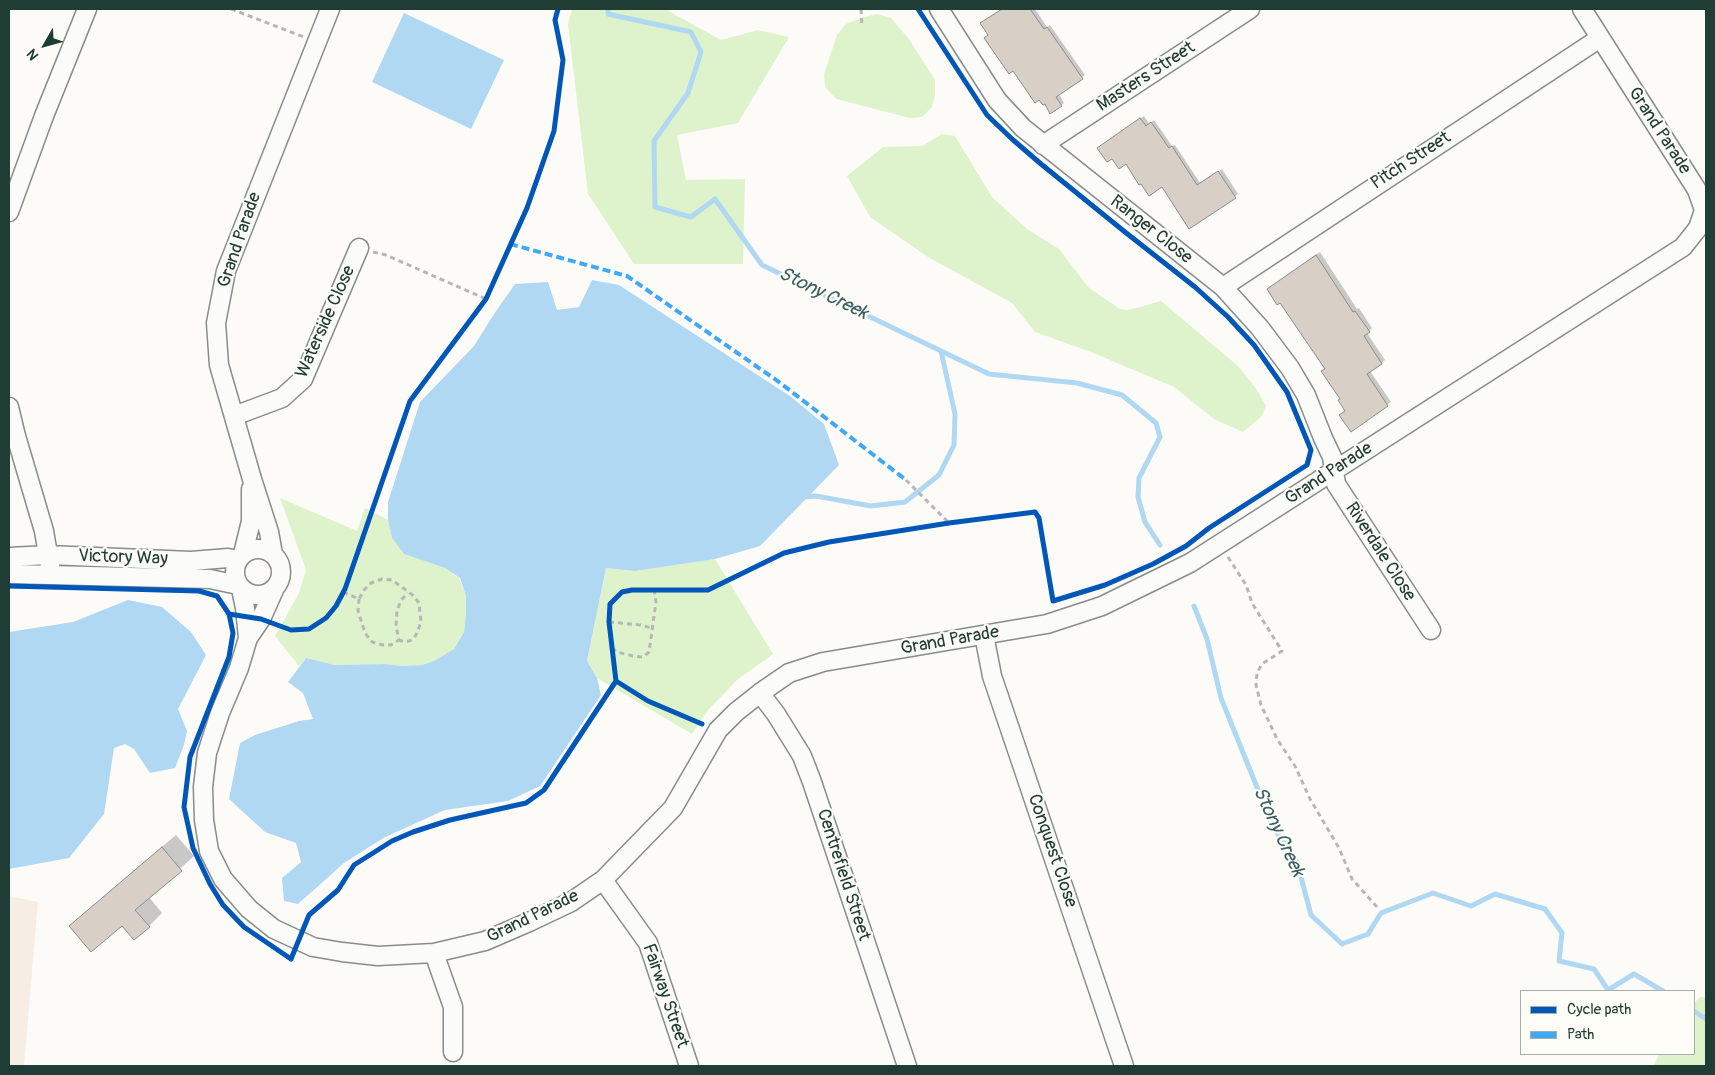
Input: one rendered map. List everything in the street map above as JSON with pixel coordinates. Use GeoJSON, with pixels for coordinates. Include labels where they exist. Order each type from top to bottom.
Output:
{"type":"FeatureCollection","features":[{"type":"Feature","properties":{"kind":"street"},"geometry":{"type":"LineString","coordinates":[[9,212],[44,116],[87,9]]}},
{"type":"Feature","properties":{"kind":"street","name":"Grand Parade"},"geometry":{"type":"LineString","coordinates":[[273,554],[270,532],[218,365],[216,323],[226,270],[330,9]]}},
{"type":"Feature","properties":{"kind":"street","name":"Ranger Close"},"geometry":{"type":"LineString","coordinates":[[939,9],[997,100],[1023,128],[1223,287],[1260,328],[1290,368],[1306,395],[1332,457],[1334,472]]}},
{"type":"Feature","properties":{"kind":"street","name":"Masters Street"},"geometry":{"type":"LineString","coordinates":[[1043,145],[1250,9]]}},
{"type":"Feature","properties":{"kind":"street","name":"Grand Parade"},"geometry":{"type":"LineString","coordinates":[[274,590],[261,619],[248,638],[239,668],[220,713],[207,753],[203,787],[204,820],[209,851],[223,879],[249,909],[274,929],[314,947],[378,956],[434,953],[485,941],[571,902],[603,880],[673,808],[718,730],[736,712],[760,693],[790,673],[823,662],[1047,624],[1102,606],[1190,564],[1683,247],[1698,228],[1704,210],[1698,190],[1582,9]]}},
{"type":"Feature","properties":{"kind":"street","name":"Pitch Street"},"geometry":{"type":"LineString","coordinates":[[1223,287],[1600,38]]}},
{"type":"Feature","properties":{"kind":"street","name":"Waterside Close"},"geometry":{"type":"LineString","coordinates":[[234,416],[282,398],[303,379],[359,248]]}},
{"type":"Feature","properties":{"kind":"street"},"geometry":{"type":"LineString","coordinates":[[9,407],[44,531],[49,555],[50,575]]}},
{"type":"Feature","properties":{"kind":"street","name":"Riverdale Close"},"geometry":{"type":"LineString","coordinates":[[1334,472],[1336,484],[1431,630]]}},
{"type":"Feature","properties":{"kind":"street","name":"Grand Parade"},"geometry":{"type":"LineString","coordinates":[[240,557],[251,521],[252,479]]}},
{"type":"Feature","properties":{"kind":"street"},"geometry":{"type":"LineString","coordinates":[[258,548],[273,554],[282,568],[279,584],[274,590],[266,594],[258,596],[250,594],[240,587],[235,576],[235,568],[240,557],[250,550],[258,548]]}},
{"type":"Feature","properties":{"kind":"street","name":"Victory Way"},"geometry":{"type":"LineString","coordinates":[[9,557],[49,555],[190,561],[240,557]]}},
{"type":"Feature","properties":{"kind":"street","name":"Victory Way"},"geometry":{"type":"LineString","coordinates":[[9,574],[210,579],[240,587]]}},
{"type":"Feature","properties":{"kind":"street","name":"Grand Parade"},"geometry":{"type":"LineString","coordinates":[[240,587],[246,608],[248,638]]}},
{"type":"Feature","properties":{"kind":"street","name":"Conquest Close"},"geometry":{"type":"LineString","coordinates":[[984,635],[992,676],[1124,1066]]}},
{"type":"Feature","properties":{"kind":"street","name":"Centrefield Street"},"geometry":{"type":"LineString","coordinates":[[760,693],[776,714],[802,756],[907,1066]]}},
{"type":"Feature","properties":{"kind":"street","name":"Fairway Street"},"geometry":{"type":"LineString","coordinates":[[603,880],[648,943],[689,1066]]}},
{"type":"Feature","properties":{"kind":"street"},"geometry":{"type":"LineString","coordinates":[[434,953],[453,1007],[453,1052]]}},
{"type":"Feature","properties":{"kind":"path"},"geometry":{"type":"LineString","coordinates":[[231,9],[316,42]]}},
{"type":"Feature","properties":{"kind":"path"},"geometry":{"type":"LineString","coordinates":[[861,9],[862,27]]}},
{"type":"Feature","properties":{"kind":"path"},"geometry":{"type":"LineString","coordinates":[[359,248],[386,255],[486,299]]}},
{"type":"Feature","properties":{"kind":"path"},"geometry":{"type":"LineString","coordinates":[[480,307],[489,291]]}},
{"type":"Feature","properties":{"kind":"path"},"geometry":{"type":"LineString","coordinates":[[906,480],[948,523]]}},
{"type":"Feature","properties":{"kind":"path"},"geometry":{"type":"LineString","coordinates":[[939,525],[958,522]]}},
{"type":"Feature","properties":{"kind":"path"},"geometry":{"type":"LineString","coordinates":[[1228,557],[1246,585],[1252,603],[1282,651],[1262,664],[1257,673],[1256,685],[1262,705],[1277,739],[1295,766],[1310,799],[1339,848],[1352,879],[1377,907]]}},
{"type":"Feature","properties":{"kind":"path"},"geometry":{"type":"LineString","coordinates":[[382,579],[392,580],[414,596],[419,603],[421,622],[416,635],[412,640],[405,642],[399,640],[391,645],[383,645],[372,642],[365,633],[360,621],[359,599],[371,583],[382,579]]}},
{"type":"Feature","properties":{"kind":"path"},"geometry":{"type":"LineString","coordinates":[[340,599],[344,590],[359,599]]}},
{"type":"Feature","properties":{"kind":"path"},"geometry":{"type":"LineString","coordinates":[[647,590],[663,590]]}},
{"type":"Feature","properties":{"kind":"path"},"geometry":{"type":"LineString","coordinates":[[612,648],[617,652],[643,657],[649,652],[656,602],[654,590]]}},
{"type":"Feature","properties":{"kind":"path"},"geometry":{"type":"LineString","coordinates":[[399,640],[396,626],[397,611],[401,600],[408,593]]}},
{"type":"Feature","properties":{"kind":"path"},"geometry":{"type":"LineString","coordinates":[[610,613],[610,631]]}},
{"type":"Feature","properties":{"kind":"path"},"geometry":{"type":"LineString","coordinates":[[609,622],[652,628]]}},
{"type":"Feature","properties":{"kind":"path"},"geometry":{"type":"LineString","coordinates":[[611,639],[613,656]]}},
{"type":"Feature","properties":{"kind":"shaded area"},"geometry":{"type":"Polygon","coordinates":[[[9,896],[38,902],[24,1066],[9,1066],[9,896]]]}},
{"type":"Feature","properties":{"kind":"green space"},"geometry":{"type":"Polygon","coordinates":[[[572,9],[665,9],[721,40],[758,30],[789,37],[738,123],[677,135],[686,180],[745,179],[743,264],[634,264],[588,194],[568,24],[572,9]]]}},
{"type":"Feature","properties":{"kind":"green space"},"geometry":{"type":"Polygon","coordinates":[[[877,14],[891,18],[909,39],[935,80],[935,95],[932,107],[922,117],[910,118],[836,99],[825,87],[824,74],[837,35],[846,24],[877,14]]]}},
{"type":"Feature","properties":{"kind":"green space"},"geometry":{"type":"Polygon","coordinates":[[[942,134],[955,136],[992,197],[1027,229],[1059,249],[1089,288],[1120,309],[1129,310],[1161,301],[1238,366],[1255,387],[1266,406],[1261,417],[1243,432],[1214,419],[1174,387],[1091,352],[1035,332],[1012,303],[928,257],[870,217],[847,176],[883,147],[922,146],[942,134]]]}},
{"type":"Feature","properties":{"kind":"green space"},"geometry":{"type":"Polygon","coordinates":[[[280,498],[357,531],[365,508],[388,520],[392,538],[404,554],[445,568],[459,578],[466,596],[466,613],[464,632],[454,649],[434,661],[422,665],[335,665],[306,658],[299,666],[275,636],[299,593],[306,570],[280,498]]]}},
{"type":"Feature","properties":{"kind":"green space"},"geometry":{"type":"Polygon","coordinates":[[[715,559],[773,654],[737,680],[709,709],[692,734],[597,678],[587,661],[606,568],[635,571],[715,559]]]}},
{"type":"Feature","properties":{"kind":"green space"},"geometry":{"type":"Polygon","coordinates":[[[1700,997],[1706,997],[1706,1066],[1654,1066],[1659,1055],[1695,1055],[1695,1002],[1700,997]]]}},
{"type":"Feature","properties":{"kind":"water"},"geometry":{"type":"Polygon","coordinates":[[[404,13],[504,60],[471,129],[372,82],[404,13]]]}},
{"type":"Feature","properties":{"kind":"water"},"geometry":{"type":"Polygon","coordinates":[[[592,280],[619,285],[790,396],[824,424],[839,465],[760,546],[715,559],[635,571],[606,568],[587,661],[597,678],[601,695],[540,786],[508,801],[445,810],[385,837],[344,863],[298,904],[284,901],[282,878],[301,862],[296,843],[265,832],[229,799],[240,743],[255,735],[299,721],[313,719],[303,693],[288,682],[306,658],[335,665],[422,665],[434,661],[454,649],[464,632],[466,613],[466,596],[460,578],[445,568],[404,554],[392,538],[388,520],[388,502],[420,402],[474,346],[515,284],[548,282],[557,310],[579,307],[592,280]]]}},
{"type":"Feature","properties":{"kind":"water"},"geometry":{"type":"Polygon","coordinates":[[[128,600],[162,607],[191,632],[206,655],[178,709],[187,731],[175,768],[150,773],[134,749],[125,744],[114,748],[104,814],[69,858],[9,869],[9,632],[73,622],[128,600]]]}},
{"type":"Feature","properties":{"kind":"building"},"geometry":{"type":"Polygon","coordinates":[[[1002,9],[1030,9],[1044,29],[1047,27],[1083,79],[1056,97],[1062,106],[1050,114],[1045,104],[1043,105],[1039,100],[1035,103],[1013,71],[1009,74],[984,38],[988,35],[980,23],[1002,9]]]}},
{"type":"Feature","properties":{"kind":"building"},"geometry":{"type":"Polygon","coordinates":[[[1140,118],[1146,126],[1151,122],[1169,148],[1172,146],[1197,185],[1218,171],[1236,198],[1189,229],[1162,187],[1149,196],[1141,184],[1139,185],[1126,164],[1119,169],[1112,159],[1107,162],[1097,148],[1140,118]]]}},
{"type":"Feature","properties":{"kind":"building"},"geometry":{"type":"Polygon","coordinates":[[[1316,255],[1353,312],[1355,311],[1370,332],[1364,336],[1382,364],[1367,374],[1388,406],[1351,432],[1339,415],[1345,411],[1338,400],[1340,399],[1321,371],[1325,369],[1280,303],[1277,305],[1267,289],[1316,255]]]}},
{"type":"Feature","properties":{"kind":"building"},"geometry":{"type":"Polygon","coordinates":[[[162,847],[182,871],[135,910],[150,927],[134,940],[122,926],[91,952],[69,926],[162,847]]]}},
{"type":"Feature","properties":{"kind":"waterway","name":"Stony Creek"},"geometry":{"type":"LineString","coordinates":[[608,9],[608,14],[691,32],[701,52],[688,93],[654,141],[655,207],[691,217],[715,199],[762,265],[989,374],[1077,383],[1122,395],[1156,423],[1160,437],[1139,478],[1138,497],[1145,522],[1160,545]]}},
{"type":"Feature","properties":{"kind":"waterway"},"geometry":{"type":"LineString","coordinates":[[804,497],[816,496],[871,506],[905,502],[939,475],[954,445],[955,414],[941,351]]}},
{"type":"Feature","properties":{"kind":"waterway","name":"Stony Creek"},"geometry":{"type":"LineString","coordinates":[[1194,606],[1207,639],[1221,698],[1273,827],[1297,862],[1311,915],[1342,944],[1368,934],[1381,913],[1433,893],[1471,906],[1495,894],[1545,909],[1562,933],[1559,961],[1594,969],[1608,990]]}},
{"type":"Feature","properties":{"kind":"waterway","name":"Stony Creek"},"geometry":{"type":"LineString","coordinates":[[1608,990],[1634,974],[1661,990]]}},
{"type":"Feature","properties":{"kind":"waterway","name":"Stony Creek"},"geometry":{"type":"LineString","coordinates":[[1695,1012],[1706,1019]]}},
{"type":"Feature","properties":{"kind":"marked path"},"geometry":{"type":"LineString","coordinates":[[510,244],[627,276],[779,382],[906,480]]}},
{"type":"Feature","properties":{"kind":"cycle path"},"geometry":{"type":"LineString","coordinates":[[229,614],[261,619],[291,630],[309,629],[326,618],[336,606],[345,589],[410,401],[486,299],[527,208],[554,131],[563,60],[555,20],[558,9]]}},
{"type":"Feature","properties":{"kind":"cycle path"},"geometry":{"type":"LineString","coordinates":[[9,586],[199,591],[217,596],[229,614],[233,633],[229,657],[190,757],[184,807],[193,848],[210,884],[223,905],[244,927],[291,959],[309,915],[338,890],[354,865],[392,841],[413,832],[450,820],[526,803],[544,790],[616,681],[609,622],[610,604],[622,592],[632,590],[708,590],[784,553],[829,542],[949,523],[1035,512],[1039,518],[1053,601],[1105,585],[1153,564],[1186,546],[1209,528],[1307,465],[1311,450],[1287,392],[1254,345],[1228,317],[1195,287],[1041,164],[987,115],[918,9]]}},
{"type":"Feature","properties":{"kind":"cycle path"},"geometry":{"type":"LineString","coordinates":[[616,681],[648,701],[702,724]]}}]}
